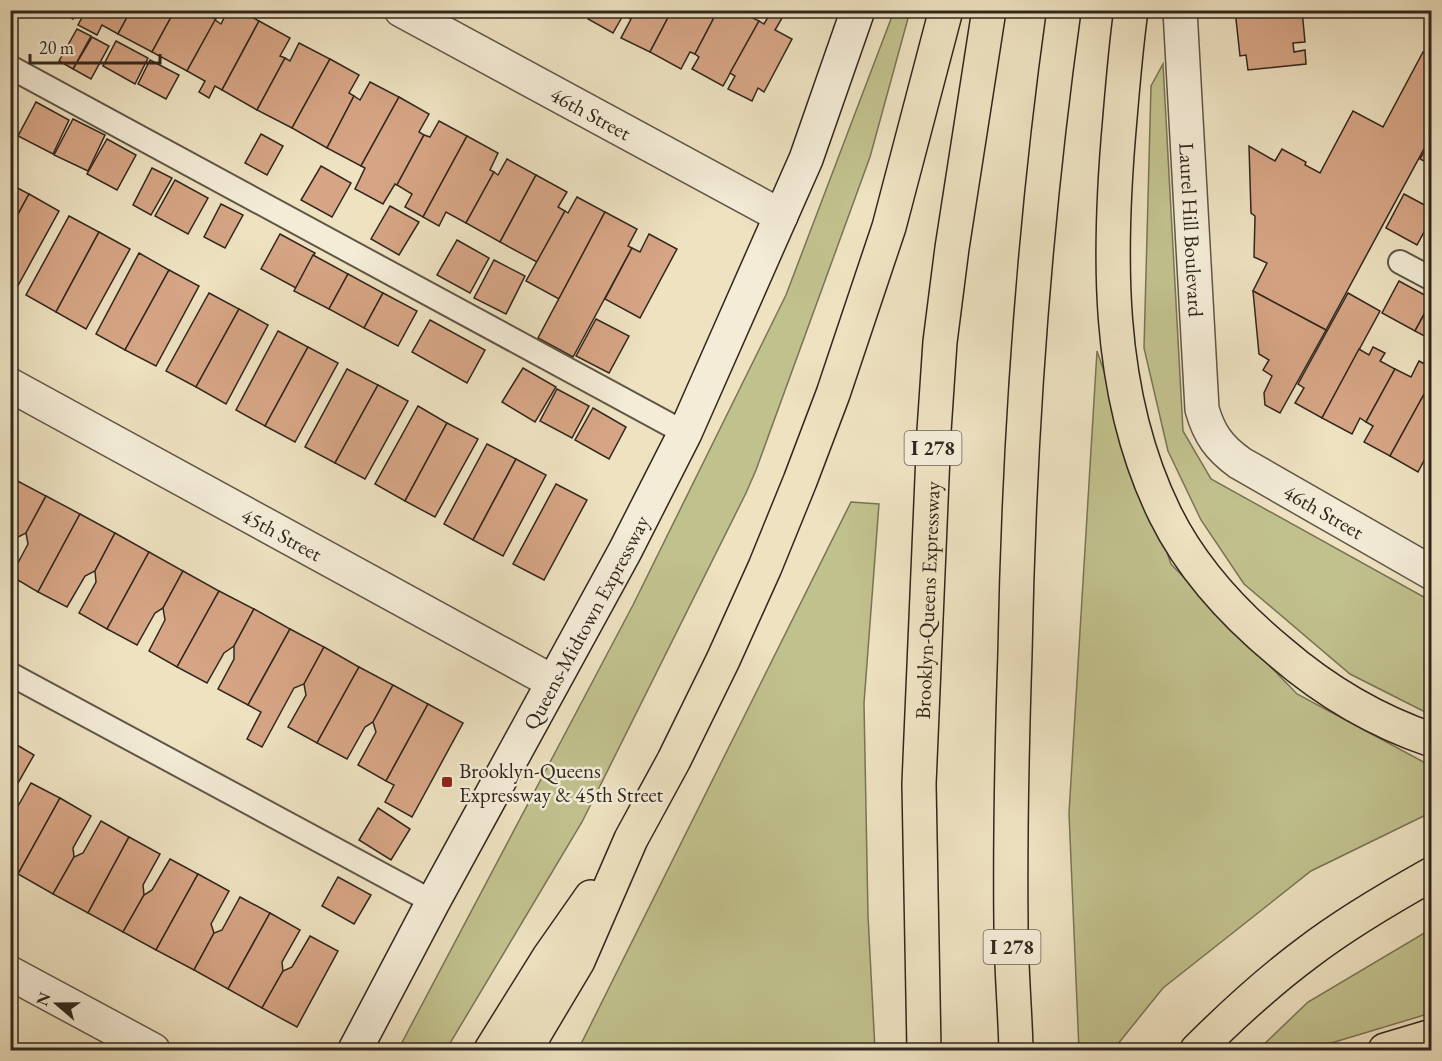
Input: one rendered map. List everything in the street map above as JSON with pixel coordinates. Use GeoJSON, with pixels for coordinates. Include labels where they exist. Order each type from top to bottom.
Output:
{"type":"FeatureCollection","features":[{"type":"Feature","properties":{"kind":"highway"},"geometry":{"type":"LineString","coordinates":[[525,1050],[578,961],[631,839],[674,760],[765,567],[821,427],[864,306],[889,227],[946,10]]}},
{"type":"Feature","properties":{"kind":"highway","name":"Brooklyn-Queens Expressway"},"geometry":{"type":"LineString","coordinates":[[924,1050],[919,784],[929,514],[940,342],[966,150],[989,10]]}},
{"type":"Feature","properties":{"kind":"highway","name":"I 278"},"geometry":{"type":"LineString","coordinates":[[1016,1050],[1011,927],[1016,567],[1023,410],[1042,183],[1064,10]]}},
{"type":"Feature","properties":{"kind":"highway"},"geometry":{"type":"LineString","coordinates":[[1131,10],[1114,191],[1115,303],[1118,350],[1126,394],[1135,435],[1149,476],[1165,514],[1185,548],[1234,610],[1264,639],[1296,666],[1346,699],[1385,722],[1431,740]]}},
{"type":"Feature","properties":{"kind":"highway"},"geometry":{"type":"LineString","coordinates":[[491,1050],[549,957],[631,839]]}},
{"type":"Feature","properties":{"kind":"highway"},"geometry":{"type":"LineString","coordinates":[[1197,1050],[1250,1000],[1306,953],[1369,910],[1431,874]]}},
{"type":"Feature","properties":{"kind":"highway"},"geometry":{"type":"LineString","coordinates":[[1386,1050],[1431,1036]]}},
{"type":"Feature","properties":{"kind":"street","name":"46th Street"},"geometry":{"type":"LineString","coordinates":[[401,10],[781,216]]}},
{"type":"Feature","properties":{"kind":"street"},"geometry":{"type":"LineString","coordinates":[[781,216],[806,159],[858,10]]}},
{"type":"Feature","properties":{"kind":"street","name":"Laurel Hill Boulevard"},"geometry":{"type":"LineString","coordinates":[[1180,10],[1203,409],[1206,423],[1219,446]]}},
{"type":"Feature","properties":{"kind":"street","name":"Queens-Midtown Expressway"},"geometry":{"type":"LineString","coordinates":[[355,1050],[433,902],[625,551],[685,433],[781,216]]}},
{"type":"Feature","properties":{"kind":"street","name":"45th Street"},"geometry":{"type":"LineString","coordinates":[[10,385],[554,682]]}},
{"type":"Feature","properties":{"kind":"street","name":"46th Street"},"geometry":{"type":"LineString","coordinates":[[1219,446],[1240,463],[1431,573]]}},
{"type":"Feature","properties":{"kind":"street"},"geometry":{"type":"LineString","coordinates":[[10,973],[153,1050]]}},
{"type":"Feature","properties":{"kind":"lane"},"geometry":{"type":"LineString","coordinates":[[10,67],[685,433]]}},
{"type":"Feature","properties":{"kind":"lane"},"geometry":{"type":"LineString","coordinates":[[1400,262],[1431,279]]}},
{"type":"Feature","properties":{"kind":"lane"},"geometry":{"type":"LineString","coordinates":[[10,674],[433,902]]}},
{"type":"Feature","properties":{"kind":"green space"},"geometry":{"type":"Polygon","coordinates":[[[894,11],[910,11],[870,157],[746,493],[582,822],[446,1050],[398,1050],[633,605],[786,295],[894,11]]]}},
{"type":"Feature","properties":{"kind":"green space"},"geometry":{"type":"Polygon","coordinates":[[[1163,64],[1183,431],[1211,479],[1431,601],[1431,715],[1350,674],[1244,584],[1201,520],[1168,451],[1144,348],[1151,86],[1163,64]]]}},
{"type":"Feature","properties":{"kind":"green space"},"geometry":{"type":"Polygon","coordinates":[[[1097,351],[1171,564],[1297,694],[1431,766],[1432,812],[1311,871],[1163,988],[1113,1050],[1079,1050],[1069,813],[1097,351]]]}},
{"type":"Feature","properties":{"kind":"green space"},"geometry":{"type":"Polygon","coordinates":[[[851,502],[879,504],[864,703],[868,916],[875,1050],[578,1050],[851,502]]]}},
{"type":"Feature","properties":{"kind":"green space"},"geometry":{"type":"Polygon","coordinates":[[[1431,929],[1431,1013],[1308,1050],[1258,1050],[1308,1002],[1431,929]]]}},
{"type":"Feature","properties":{"kind":"building"},"geometry":{"type":"Polygon","coordinates":[[[60,10],[86,10],[83,15],[78,11],[73,19],[60,10]]]}},
{"type":"Feature","properties":{"kind":"building"},"geometry":{"type":"Polygon","coordinates":[[[86,10],[131,10],[118,34],[102,25],[97,35],[78,25],[86,10]]]}},
{"type":"Feature","properties":{"kind":"building"},"geometry":{"type":"Polygon","coordinates":[[[131,10],[175,10],[152,52],[118,34],[131,10]]]}},
{"type":"Feature","properties":{"kind":"building"},"geometry":{"type":"Polygon","coordinates":[[[175,10],[214,10],[211,17],[216,19],[187,71],[152,52],[175,10]]]}},
{"type":"Feature","properties":{"kind":"building"},"geometry":{"type":"Polygon","coordinates":[[[228,10],[240,10],[259,21],[222,90],[215,86],[209,98],[199,92],[205,81],[187,71],[215,20],[221,24],[228,10]]]}},
{"type":"Feature","properties":{"kind":"building"},"geometry":{"type":"Polygon","coordinates":[[[592,10],[626,10],[613,33],[588,19],[592,10]]]}},
{"type":"Feature","properties":{"kind":"building"},"geometry":{"type":"Polygon","coordinates":[[[626,10],[672,10],[650,52],[621,38],[631,19],[624,15],[626,10]]]}},
{"type":"Feature","properties":{"kind":"building"},"geometry":{"type":"Polygon","coordinates":[[[672,10],[718,10],[695,54],[690,52],[681,69],[650,52],[672,10]]]}},
{"type":"Feature","properties":{"kind":"building"},"geometry":{"type":"Polygon","coordinates":[[[718,10],[757,10],[753,18],[759,21],[723,86],[692,69],[699,57],[695,54],[718,10]]]}},
{"type":"Feature","properties":{"kind":"building"},"geometry":{"type":"Polygon","coordinates":[[[1235,10],[1302,10],[1305,42],[1293,43],[1294,52],[1305,50],[1306,64],[1248,70],[1246,55],[1240,56],[1235,10]]]}},
{"type":"Feature","properties":{"kind":"building"},"geometry":{"type":"Polygon","coordinates":[[[771,12],[782,18],[775,30],[792,39],[764,92],[758,88],[752,101],[728,89],[735,76],[730,73],[759,21],[764,24],[771,12]]]}},
{"type":"Feature","properties":{"kind":"building"},"geometry":{"type":"Polygon","coordinates":[[[259,21],[290,38],[280,56],[285,58],[257,110],[222,90],[259,21]]]}},
{"type":"Feature","properties":{"kind":"building"},"geometry":{"type":"Polygon","coordinates":[[[77,29],[91,36],[73,69],[59,61],[77,29]]]}},
{"type":"Feature","properties":{"kind":"building"},"geometry":{"type":"Polygon","coordinates":[[[92,37],[109,46],[91,79],[73,69],[92,37]]]}},
{"type":"Feature","properties":{"kind":"building"},"geometry":{"type":"Polygon","coordinates":[[[116,41],[148,58],[135,84],[103,66],[116,41]]]}},
{"type":"Feature","properties":{"kind":"building"},"geometry":{"type":"Polygon","coordinates":[[[299,43],[330,59],[292,128],[257,110],[285,58],[290,61],[299,43]]]}},
{"type":"Feature","properties":{"kind":"building"},"geometry":{"type":"Polygon","coordinates":[[[1423,52],[1432,57],[1432,134],[1326,330],[1253,291],[1267,263],[1254,257],[1255,216],[1251,213],[1249,146],[1275,161],[1282,149],[1306,162],[1305,165],[1320,173],[1353,111],[1383,127],[1423,52]]]}},
{"type":"Feature","properties":{"kind":"building"},"geometry":{"type":"Polygon","coordinates":[[[330,59],[359,75],[349,93],[354,96],[327,148],[292,128],[330,59]]]}},
{"type":"Feature","properties":{"kind":"building"},"geometry":{"type":"Polygon","coordinates":[[[150,60],[179,75],[166,99],[138,84],[150,60]]]}},
{"type":"Feature","properties":{"kind":"building"},"geometry":{"type":"Polygon","coordinates":[[[370,82],[399,97],[361,166],[327,148],[354,96],[360,100],[370,82]]]}},
{"type":"Feature","properties":{"kind":"building"},"geometry":{"type":"Polygon","coordinates":[[[399,97],[429,114],[419,132],[424,135],[397,185],[395,184],[383,204],[355,189],[365,168],[361,166],[399,97]]]}},
{"type":"Feature","properties":{"kind":"building"},"geometry":{"type":"Polygon","coordinates":[[[36,102],[69,120],[53,154],[18,136],[36,102]]]}},
{"type":"Feature","properties":{"kind":"building"},"geometry":{"type":"Polygon","coordinates":[[[73,119],[105,135],[88,171],[54,155],[73,119]]]}},
{"type":"Feature","properties":{"kind":"building"},"geometry":{"type":"Polygon","coordinates":[[[439,121],[467,136],[423,217],[405,207],[412,194],[397,185],[424,135],[430,137],[439,121]]]}},
{"type":"Feature","properties":{"kind":"building"},"geometry":{"type":"Polygon","coordinates":[[[261,134],[283,146],[267,175],[245,163],[261,134]]]}},
{"type":"Feature","properties":{"kind":"building"},"geometry":{"type":"Polygon","coordinates":[[[467,136],[498,153],[490,170],[494,172],[466,223],[446,212],[439,226],[423,217],[467,136]]]}},
{"type":"Feature","properties":{"kind":"building"},"geometry":{"type":"Polygon","coordinates":[[[1432,138],[1432,165],[1420,159],[1432,138]]]}},
{"type":"Feature","properties":{"kind":"building"},"geometry":{"type":"Polygon","coordinates":[[[107,139],[136,155],[117,190],[87,174],[107,139]]]}},
{"type":"Feature","properties":{"kind":"building"},"geometry":{"type":"Polygon","coordinates":[[[507,159],[536,175],[500,242],[466,223],[494,172],[498,175],[507,159]]]}},
{"type":"Feature","properties":{"kind":"building"},"geometry":{"type":"Polygon","coordinates":[[[321,166],[351,183],[332,217],[301,200],[321,166]]]}},
{"type":"Feature","properties":{"kind":"building"},"geometry":{"type":"Polygon","coordinates":[[[152,168],[172,178],[151,215],[133,205],[152,168]]]}},
{"type":"Feature","properties":{"kind":"building"},"geometry":{"type":"Polygon","coordinates":[[[536,175],[567,192],[558,207],[565,211],[537,262],[500,242],[536,175]]]}},
{"type":"Feature","properties":{"kind":"building"},"geometry":{"type":"Polygon","coordinates":[[[175,180],[208,198],[188,234],[155,216],[175,180]]]}},
{"type":"Feature","properties":{"kind":"building"},"geometry":{"type":"Polygon","coordinates":[[[10,184],[29,194],[10,229],[10,184]]]}},
{"type":"Feature","properties":{"kind":"building"},"geometry":{"type":"Polygon","coordinates":[[[29,194],[59,211],[15,291],[10,288],[10,229],[29,194]]]}},
{"type":"Feature","properties":{"kind":"building"},"geometry":{"type":"Polygon","coordinates":[[[1404,194],[1432,209],[1432,217],[1417,245],[1386,228],[1404,194]]]}},
{"type":"Feature","properties":{"kind":"building"},"geometry":{"type":"Polygon","coordinates":[[[577,197],[605,212],[559,299],[526,281],[565,211],[568,213],[577,197]]]}},
{"type":"Feature","properties":{"kind":"building"},"geometry":{"type":"Polygon","coordinates":[[[221,204],[243,215],[225,248],[204,237],[221,204]]]}},
{"type":"Feature","properties":{"kind":"building"},"geometry":{"type":"Polygon","coordinates":[[[390,206],[419,222],[399,255],[371,239],[390,206]]]}},
{"type":"Feature","properties":{"kind":"building"},"geometry":{"type":"Polygon","coordinates":[[[605,212],[637,229],[628,246],[632,248],[573,357],[538,338],[605,212]]]}},
{"type":"Feature","properties":{"kind":"building"},"geometry":{"type":"Polygon","coordinates":[[[69,216],[99,232],[56,312],[26,295],[69,216]]]}},
{"type":"Feature","properties":{"kind":"building"},"geometry":{"type":"Polygon","coordinates":[[[99,232],[130,249],[86,329],[56,312],[99,232]]]}},
{"type":"Feature","properties":{"kind":"building"},"geometry":{"type":"Polygon","coordinates":[[[280,234],[315,253],[296,288],[261,269],[280,234]]]}},
{"type":"Feature","properties":{"kind":"building"},"geometry":{"type":"Polygon","coordinates":[[[649,234],[677,249],[640,318],[605,299],[632,248],[640,252],[649,234]]]}},
{"type":"Feature","properties":{"kind":"building"},"geometry":{"type":"Polygon","coordinates":[[[457,240],[489,258],[470,293],[437,275],[457,240]]]}},
{"type":"Feature","properties":{"kind":"building"},"geometry":{"type":"Polygon","coordinates":[[[139,253],[169,270],[125,350],[96,334],[139,253]]]}},
{"type":"Feature","properties":{"kind":"building"},"geometry":{"type":"Polygon","coordinates":[[[313,255],[348,274],[329,309],[294,291],[313,255]]]}},
{"type":"Feature","properties":{"kind":"building"},"geometry":{"type":"Polygon","coordinates":[[[494,260],[525,276],[506,314],[474,298],[494,260]]]}},
{"type":"Feature","properties":{"kind":"building"},"geometry":{"type":"Polygon","coordinates":[[[169,270],[199,286],[156,366],[125,350],[169,270]]]}},
{"type":"Feature","properties":{"kind":"building"},"geometry":{"type":"Polygon","coordinates":[[[348,274],[383,293],[364,328],[329,309],[348,274]]]}},
{"type":"Feature","properties":{"kind":"building"},"geometry":{"type":"Polygon","coordinates":[[[1399,281],[1432,299],[1415,331],[1382,313],[1399,281]]]}},
{"type":"Feature","properties":{"kind":"building"},"geometry":{"type":"Polygon","coordinates":[[[1253,291],[1326,330],[1280,413],[1265,405],[1264,393],[1272,376],[1263,370],[1269,360],[1259,354],[1253,291]]]}},
{"type":"Feature","properties":{"kind":"building"},"geometry":{"type":"Polygon","coordinates":[[[209,293],[239,309],[196,387],[166,371],[209,293]]]}},
{"type":"Feature","properties":{"kind":"building"},"geometry":{"type":"Polygon","coordinates":[[[383,293],[417,311],[398,346],[364,328],[383,293]]]}},
{"type":"Feature","properties":{"kind":"building"},"geometry":{"type":"Polygon","coordinates":[[[1348,293],[1380,311],[1322,418],[1295,403],[1304,388],[1298,384],[1348,293]]]}},
{"type":"Feature","properties":{"kind":"building"},"geometry":{"type":"Polygon","coordinates":[[[1432,300],[1432,340],[1415,331],[1432,300]]]}},
{"type":"Feature","properties":{"kind":"building"},"geometry":{"type":"Polygon","coordinates":[[[239,309],[268,325],[226,404],[196,387],[239,309]]]}},
{"type":"Feature","properties":{"kind":"building"},"geometry":{"type":"Polygon","coordinates":[[[596,319],[629,336],[609,373],[576,356],[596,319]]]}},
{"type":"Feature","properties":{"kind":"building"},"geometry":{"type":"Polygon","coordinates":[[[430,320],[485,350],[467,383],[412,352],[430,320]]]}},
{"type":"Feature","properties":{"kind":"building"},"geometry":{"type":"Polygon","coordinates":[[[278,331],[308,347],[265,426],[236,410],[278,331]]]}},
{"type":"Feature","properties":{"kind":"building"},"geometry":{"type":"Polygon","coordinates":[[[308,347],[338,363],[295,442],[265,426],[308,347]]]}},
{"type":"Feature","properties":{"kind":"building"},"geometry":{"type":"Polygon","coordinates":[[[1373,347],[1385,353],[1380,361],[1395,369],[1366,422],[1360,418],[1352,434],[1322,418],[1359,349],[1369,355],[1373,347]]]}},
{"type":"Feature","properties":{"kind":"building"},"geometry":{"type":"Polygon","coordinates":[[[1419,361],[1432,368],[1432,380],[1390,456],[1364,442],[1373,426],[1366,422],[1395,369],[1411,377],[1419,361]]]}},
{"type":"Feature","properties":{"kind":"building"},"geometry":{"type":"Polygon","coordinates":[[[523,368],[556,387],[535,422],[502,402],[523,368]]]}},
{"type":"Feature","properties":{"kind":"building"},"geometry":{"type":"Polygon","coordinates":[[[347,369],[378,385],[335,463],[305,447],[347,369]]]}},
{"type":"Feature","properties":{"kind":"building"},"geometry":{"type":"Polygon","coordinates":[[[378,385],[408,401],[365,479],[335,463],[378,385]]]}},
{"type":"Feature","properties":{"kind":"building"},"geometry":{"type":"Polygon","coordinates":[[[1428,387],[1432,389],[1432,458],[1427,455],[1418,472],[1390,456],[1428,387]]]}},
{"type":"Feature","properties":{"kind":"building"},"geometry":{"type":"Polygon","coordinates":[[[557,389],[589,406],[572,438],[540,421],[557,389]]]}},
{"type":"Feature","properties":{"kind":"building"},"geometry":{"type":"Polygon","coordinates":[[[418,406],[447,423],[405,501],[375,484],[418,406]]]}},
{"type":"Feature","properties":{"kind":"building"},"geometry":{"type":"Polygon","coordinates":[[[593,408],[626,427],[609,459],[575,440],[593,408]]]}},
{"type":"Feature","properties":{"kind":"building"},"geometry":{"type":"Polygon","coordinates":[[[447,423],[478,439],[435,517],[405,501],[447,423]]]}},
{"type":"Feature","properties":{"kind":"building"},"geometry":{"type":"Polygon","coordinates":[[[487,444],[516,459],[473,540],[444,524],[487,444]]]}},
{"type":"Feature","properties":{"kind":"building"},"geometry":{"type":"Polygon","coordinates":[[[516,459],[546,475],[503,556],[473,540],[516,459]]]}},
{"type":"Feature","properties":{"kind":"building"},"geometry":{"type":"Polygon","coordinates":[[[10,477],[46,496],[26,533],[16,538],[10,547],[10,477]]]}},
{"type":"Feature","properties":{"kind":"building"},"geometry":{"type":"Polygon","coordinates":[[[556,484],[587,500],[544,580],[513,564],[556,484]]]}},
{"type":"Feature","properties":{"kind":"building"},"geometry":{"type":"Polygon","coordinates":[[[46,496],[80,514],[38,592],[11,576],[28,544],[26,533],[46,496]]]}},
{"type":"Feature","properties":{"kind":"building"},"geometry":{"type":"Polygon","coordinates":[[[80,514],[115,533],[95,571],[85,576],[67,607],[38,592],[80,514]]]}},
{"type":"Feature","properties":{"kind":"building"},"geometry":{"type":"Polygon","coordinates":[[[115,533],[149,552],[107,629],[79,613],[96,582],[95,571],[115,533]]]}},
{"type":"Feature","properties":{"kind":"building"},"geometry":{"type":"Polygon","coordinates":[[[149,552],[183,571],[163,608],[155,613],[137,645],[107,629],[149,552]]]}},
{"type":"Feature","properties":{"kind":"building"},"geometry":{"type":"Polygon","coordinates":[[[183,571],[219,591],[177,667],[149,651],[165,620],[163,608],[183,571]]]}},
{"type":"Feature","properties":{"kind":"building"},"geometry":{"type":"Polygon","coordinates":[[[219,591],[254,609],[234,646],[224,653],[207,683],[177,667],[219,591]]]}},
{"type":"Feature","properties":{"kind":"building"},"geometry":{"type":"Polygon","coordinates":[[[254,609],[290,629],[248,705],[218,689],[234,659],[234,646],[254,609]]]}},
{"type":"Feature","properties":{"kind":"building"},"geometry":{"type":"Polygon","coordinates":[[[290,629],[324,647],[304,684],[294,688],[262,747],[247,739],[261,712],[248,705],[290,629]]]}},
{"type":"Feature","properties":{"kind":"building"},"geometry":{"type":"Polygon","coordinates":[[[324,647],[359,667],[317,743],[288,727],[306,695],[304,684],[324,647]]]}},
{"type":"Feature","properties":{"kind":"building"},"geometry":{"type":"Polygon","coordinates":[[[359,667],[393,685],[373,722],[365,727],[347,759],[317,743],[359,667]]]}},
{"type":"Feature","properties":{"kind":"building"},"geometry":{"type":"Polygon","coordinates":[[[393,685],[428,704],[386,781],[358,765],[376,732],[373,722],[393,685]]]}},
{"type":"Feature","properties":{"kind":"building"},"geometry":{"type":"Polygon","coordinates":[[[428,704],[463,723],[412,817],[385,802],[394,785],[386,781],[428,704]]]}},
{"type":"Feature","properties":{"kind":"building"},"geometry":{"type":"Polygon","coordinates":[[[17,745],[34,755],[10,797],[10,757],[17,745]]]}},
{"type":"Feature","properties":{"kind":"building"},"geometry":{"type":"Polygon","coordinates":[[[31,783],[60,798],[18,874],[10,870],[10,816],[13,815],[31,783]]]}},
{"type":"Feature","properties":{"kind":"building"},"geometry":{"type":"Polygon","coordinates":[[[60,798],[91,816],[73,848],[74,857],[53,894],[18,874],[60,798]]]}},
{"type":"Feature","properties":{"kind":"building"},"geometry":{"type":"Polygon","coordinates":[[[378,808],[410,829],[391,860],[359,840],[378,808]]]}},
{"type":"Feature","properties":{"kind":"building"},"geometry":{"type":"Polygon","coordinates":[[[101,821],[129,837],[88,913],[53,894],[74,857],[83,853],[101,821]]]}},
{"type":"Feature","properties":{"kind":"building"},"geometry":{"type":"Polygon","coordinates":[[[129,837],[160,854],[143,885],[144,895],[123,932],[88,913],[129,837]]]}},
{"type":"Feature","properties":{"kind":"building"},"geometry":{"type":"Polygon","coordinates":[[[170,859],[198,874],[156,950],[123,932],[144,895],[152,890],[170,859]]]}},
{"type":"Feature","properties":{"kind":"building"},"geometry":{"type":"Polygon","coordinates":[[[198,874],[229,891],[211,924],[214,933],[194,970],[156,950],[198,874]]]}},
{"type":"Feature","properties":{"kind":"building"},"geometry":{"type":"Polygon","coordinates":[[[338,877],[371,895],[354,924],[322,906],[338,877]]]}},
{"type":"Feature","properties":{"kind":"building"},"geometry":{"type":"Polygon","coordinates":[[[240,897],[270,913],[228,989],[194,970],[214,933],[222,930],[240,897]]]}},
{"type":"Feature","properties":{"kind":"building"},"geometry":{"type":"Polygon","coordinates":[[[270,913],[300,930],[282,962],[283,971],[262,1008],[228,989],[270,913]]]}},
{"type":"Feature","properties":{"kind":"building"},"geometry":{"type":"Polygon","coordinates":[[[310,936],[338,951],[297,1027],[262,1008],[283,971],[292,967],[310,936]]]}},
{"type":"Feature","properties":{"kind":"place","name":"Brooklyn-Queens Expressway & 45th Street"},"geometry":{"type":"Point","coordinates":[447,782]}}]}
